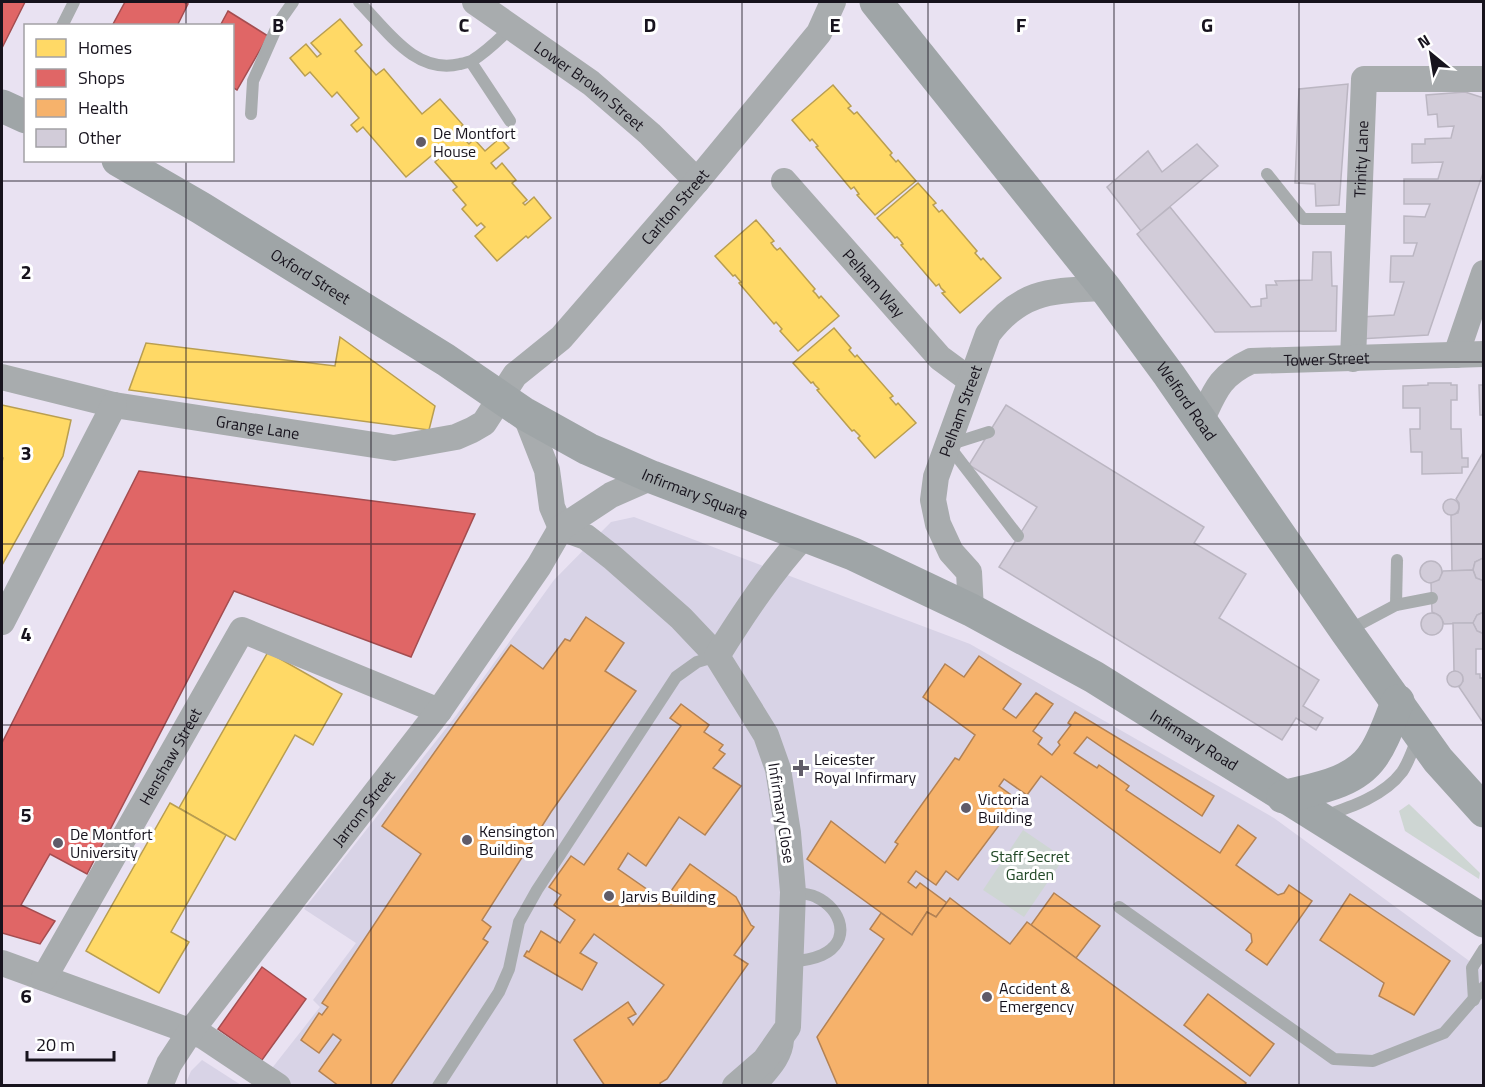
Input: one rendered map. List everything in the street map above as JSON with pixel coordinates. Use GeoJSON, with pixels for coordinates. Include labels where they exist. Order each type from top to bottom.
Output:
{"type":"FeatureCollection","features":[{"type":"Feature","properties":{"kind":"main road","name":"Welford Road"},"geometry":{"type":"LineString","coordinates":[[876,2],[1105,288],[1169,375],[1438,760],[1484,811]]}},
{"type":"Feature","properties":{"kind":"main road","name":"Oxford Street"},"geometry":{"type":"LineString","coordinates":[[121,162],[221,220],[446,360],[513,406]]}},
{"type":"Feature","properties":{"kind":"main road","name":"Infirmary Square"},"geometry":{"type":"LineString","coordinates":[[513,406],[588,449],[652,477],[805,535],[896,574]]}},
{"type":"Feature","properties":{"kind":"main road","name":"Infirmary Road"},"geometry":{"type":"LineString","coordinates":[[896,574],[971,610],[1094,677],[1484,921]]}},
{"type":"Feature","properties":{"kind":"main road"},"geometry":{"type":"LineString","coordinates":[[1283,797],[1341,781],[1358,770],[1372,757],[1398,701]]}},
{"type":"Feature","properties":{"kind":"street","name":"Lower Brown Street"},"geometry":{"type":"LineString","coordinates":[[475,2],[591,83],[650,134],[697,181]]}},
{"type":"Feature","properties":{"kind":"street","name":"Carlton Street"},"geometry":{"type":"LineString","coordinates":[[513,406],[515,375],[549,350],[561,338],[697,181],[819,33],[833,2]]}},
{"type":"Feature","properties":{"kind":"street","name":"Trinity Lane"},"geometry":{"type":"LineString","coordinates":[[1353,359],[1364,79],[1484,79]]}},
{"type":"Feature","properties":{"kind":"street","name":"Pelham Way"},"geometry":{"type":"LineString","coordinates":[[784,181],[940,358],[970,380]]}},
{"type":"Feature","properties":{"kind":"street"},"geometry":{"type":"LineString","coordinates":[[1456,355],[1484,273]]}},
{"type":"Feature","properties":{"kind":"street","name":"Pelham Street"},"geometry":{"type":"LineString","coordinates":[[971,610],[969,572],[951,552],[938,524],[933,500],[936,477],[988,334],[999,319],[1013,307],[1043,293],[1105,288]]}},
{"type":"Feature","properties":{"kind":"street","name":"Tower Street"},"geometry":{"type":"LineString","coordinates":[[1201,421],[1221,381],[1234,369],[1251,360],[1484,354]]}},
{"type":"Feature","properties":{"kind":"street","name":"Grange Lane"},"geometry":{"type":"LineString","coordinates":[[2,377],[114,405],[394,448],[456,437],[513,406]]}},
{"type":"Feature","properties":{"kind":"street"},"geometry":{"type":"LineString","coordinates":[[2,622],[114,405]]}},
{"type":"Feature","properties":{"kind":"street"},"geometry":{"type":"LineString","coordinates":[[513,406],[547,470],[552,507],[561,528],[586,537],[621,565],[681,618],[717,656],[746,609],[778,565],[805,535]]}},
{"type":"Feature","properties":{"kind":"street","name":"Jarrom Street"},"geometry":{"type":"LineString","coordinates":[[160,1086],[169,1064],[190,1032],[439,711],[539,566],[561,528],[610,495],[652,477]]}},
{"type":"Feature","properties":{"kind":"street","name":"Henshaw Street"},"geometry":{"type":"LineString","coordinates":[[44,978],[242,630],[439,711]]}},
{"type":"Feature","properties":{"kind":"street","name":"Infirmary Close"},"geometry":{"type":"LineString","coordinates":[[717,656],[766,735],[778,769],[789,833],[793,892],[788,1027]]}},
{"type":"Feature","properties":{"kind":"street"},"geometry":{"type":"LineString","coordinates":[[2,963],[203,1036],[278,1086]]}},
{"type":"Feature","properties":{"kind":"street"},"geometry":{"type":"LineString","coordinates":[[735,1086],[765,1060],[788,1027]]}},
{"type":"Feature","properties":{"kind":"lane"},"geometry":{"type":"LineString","coordinates":[[63,24],[74,2]]}},
{"type":"Feature","properties":{"kind":"lane"},"geometry":{"type":"LineString","coordinates":[[250,114],[253,81],[279,22],[293,2]]}},
{"type":"Feature","properties":{"kind":"lane"},"geometry":{"type":"LineString","coordinates":[[359,2],[416,58],[432,65],[450,67],[471,62],[512,27]]}},
{"type":"Feature","properties":{"kind":"lane"},"geometry":{"type":"LineString","coordinates":[[471,62],[510,121]]}},
{"type":"Feature","properties":{"kind":"lane"},"geometry":{"type":"LineString","coordinates":[[1267,174],[1304,219],[1359,219]]}},
{"type":"Feature","properties":{"kind":"lane"},"geometry":{"type":"LineString","coordinates":[[989,432],[948,445],[1018,536]]}},
{"type":"Feature","properties":{"kind":"lane"},"geometry":{"type":"LineString","coordinates":[[1396,605],[1397,560]]}},
{"type":"Feature","properties":{"kind":"lane"},"geometry":{"type":"LineString","coordinates":[[1346,631],[1396,605],[1432,598]]}},
{"type":"Feature","properties":{"kind":"lane"},"geometry":{"type":"LineString","coordinates":[[438,1086],[499,992],[509,969],[519,922],[537,890],[676,677],[697,662],[717,656]]}},
{"type":"Feature","properties":{"kind":"lane"},"geometry":{"type":"LineString","coordinates":[[1317,818],[1349,808],[1376,794],[1394,781],[1403,770],[1420,733]]}},
{"type":"Feature","properties":{"kind":"lane"},"geometry":{"type":"LineString","coordinates":[[789,962],[824,955],[834,945],[840,933],[840,920],[830,906],[815,896],[793,892]]}},
{"type":"Feature","properties":{"kind":"lane"},"geometry":{"type":"LineString","coordinates":[[1119,907],[1334,1059],[1373,1061],[1443,1034],[1479,999],[1484,987]]}},
{"type":"Feature","properties":{"kind":"lane"},"geometry":{"type":"LineString","coordinates":[[1479,999],[1472,968],[1484,949]]}},
{"type":"Feature","properties":{"kind":"lane","name":"Infirmary Close"},"geometry":{"type":"LineString","coordinates":[[762,1086],[779,1065],[787,1048],[788,1027]]}},
{"type":"Feature","properties":{"kind":"shaded area","name":"Leicester Royal Infirmary"},"geometry":{"type":"Polygon","coordinates":[[[634,517],[970,644],[1274,818],[1483,971],[1483,1085],[258,1086],[320,1007],[313,1000],[356,943],[304,909],[455,717],[554,580],[611,522],[634,517]]]}},
{"type":"Feature","properties":{"kind":"shaded area"},"geometry":{"type":"Polygon","coordinates":[[[202,1060],[241,1085],[185,1085],[191,1071],[202,1060]]]}},
{"type":"Feature","properties":{"kind":"green space"},"geometry":{"type":"Polygon","coordinates":[[[1409,804],[1480,873],[1479,879],[1405,831],[1399,811],[1409,804]]]}},
{"type":"Feature","properties":{"kind":"green space","name":"Staff Secret Garden"},"geometry":{"type":"Polygon","coordinates":[[[1023,830],[1064,858],[1024,917],[983,890],[1023,830]]]}},
{"type":"Feature","properties":{"kind":"building: Homes","name":"De Montfort House"},"geometry":{"type":"Polygon","coordinates":[[[340,19],[362,45],[355,51],[376,75],[384,69],[422,114],[440,99],[463,125],[460,127],[468,137],[464,139],[469,144],[474,139],[485,151],[500,138],[509,148],[491,163],[496,169],[502,163],[516,180],[512,183],[527,200],[523,203],[525,205],[534,197],[551,218],[497,261],[475,236],[485,227],[481,223],[477,226],[462,209],[466,205],[453,190],[457,187],[435,162],[442,156],[437,151],[406,177],[363,127],[357,132],[351,125],[359,118],[337,92],[332,97],[310,72],[305,76],[290,58],[306,44],[317,57],[321,54],[311,43],[340,19]]]}},
{"type":"Feature","properties":{"kind":"building: Homes"},"geometry":{"type":"Polygon","coordinates":[[[833,85],[851,106],[848,108],[854,114],[857,112],[892,153],[890,155],[896,162],[898,160],[916,181],[875,215],[857,195],[859,194],[854,187],[851,189],[816,147],[818,146],[812,139],[810,141],[792,120],[833,85]]]}},
{"type":"Feature","properties":{"kind":"building: Homes"},"geometry":{"type":"Polygon","coordinates":[[[918,183],[936,203],[933,205],[939,212],[942,210],[977,251],[975,253],[981,260],[983,258],[1001,278],[960,313],[942,293],[945,292],[939,284],[936,286],[901,245],[903,244],[900,240],[895,238],[877,218],[918,183]]]}},
{"type":"Feature","properties":{"kind":"building: Homes"},"geometry":{"type":"Polygon","coordinates":[[[756,220],[774,241],[771,243],[774,247],[777,250],[780,248],[815,289],[813,291],[819,298],[821,296],[839,316],[798,351],[780,331],[782,329],[776,322],[774,324],[739,283],[741,282],[735,275],[733,276],[715,256],[756,220]]]}},
{"type":"Feature","properties":{"kind":"building: Homes"},"geometry":{"type":"Polygon","coordinates":[[[834,328],[851,348],[849,350],[855,357],[857,355],[893,396],[890,398],[896,405],[898,403],[916,423],[875,458],[858,438],[860,436],[854,430],[852,431],[817,390],[819,389],[813,382],[811,383],[793,363],[834,328]]]}},
{"type":"Feature","properties":{"kind":"building: Homes"},"geometry":{"type":"Polygon","coordinates":[[[340,337],[435,406],[429,430],[129,390],[146,343],[335,366],[340,337]]]}},
{"type":"Feature","properties":{"kind":"building: Homes"},"geometry":{"type":"Polygon","coordinates":[[[2,405],[71,420],[63,456],[2,565],[3,458],[2,405]]]}},
{"type":"Feature","properties":{"kind":"building: Homes"},"geometry":{"type":"Polygon","coordinates":[[[268,652],[342,694],[313,745],[295,735],[235,840],[179,808],[268,652]]]}},
{"type":"Feature","properties":{"kind":"building: Homes"},"geometry":{"type":"Polygon","coordinates":[[[170,803],[226,835],[171,932],[189,942],[159,993],[86,951],[170,803]]]}},
{"type":"Feature","properties":{"kind":"building: Shops"},"geometry":{"type":"Polygon","coordinates":[[[2,2],[25,2],[2,48],[2,2]]]}},
{"type":"Feature","properties":{"kind":"building: Shops"},"geometry":{"type":"Polygon","coordinates":[[[125,2],[183,2],[188,4],[178,24],[113,24],[125,2]]]}},
{"type":"Feature","properties":{"kind":"building: Shops"},"geometry":{"type":"Polygon","coordinates":[[[228,11],[268,36],[237,90],[234,88],[234,24],[221,24],[228,11]]]}},
{"type":"Feature","properties":{"kind":"building: Shops"},"geometry":{"type":"Polygon","coordinates":[[[139,471],[475,514],[411,657],[234,591],[87,874],[50,854],[21,905],[55,921],[40,944],[2,933],[2,743],[139,471]]]}},
{"type":"Feature","properties":{"kind":"building: Shops"},"geometry":{"type":"Polygon","coordinates":[[[262,967],[306,999],[262,1060],[218,1029],[262,967]]]}},
{"type":"Feature","properties":{"kind":"building: Health","name":"Kensington Building"},"geometry":{"type":"Polygon","coordinates":[[[586,617],[624,643],[605,671],[636,691],[551,812],[482,920],[491,927],[483,939],[488,942],[390,1086],[339,1086],[319,1071],[341,1040],[333,1034],[319,1053],[301,1040],[319,1013],[322,1015],[328,1007],[322,1003],[421,854],[382,826],[511,645],[543,669],[565,639],[570,641],[586,617]]]}},
{"type":"Feature","properties":{"kind":"building: Health","name":"Victoria Building"},"geometry":{"type":"Polygon","coordinates":[[[979,656],[1021,684],[1003,709],[1016,718],[1036,693],[1053,704],[1033,731],[1042,738],[1038,744],[1052,755],[1060,745],[1058,742],[1071,725],[1068,723],[1075,712],[1214,796],[1202,816],[1087,737],[1074,753],[1097,768],[1099,765],[1129,786],[1126,790],[1220,853],[1238,825],[1256,838],[1236,865],[1278,895],[1284,893],[1289,885],[1312,901],[1267,965],[1246,950],[1252,942],[1251,934],[1041,776],[1027,795],[1004,779],[999,786],[1018,800],[958,880],[946,871],[936,885],[916,871],[908,882],[916,888],[920,883],[947,903],[936,917],[927,912],[912,935],[807,859],[831,821],[885,863],[898,844],[895,842],[955,758],[959,760],[975,735],[923,697],[945,664],[964,677],[979,656]]]}},
{"type":"Feature","properties":{"kind":"building: Health","name":"Jarvis Building"},"geometry":{"type":"Polygon","coordinates":[[[681,704],[709,725],[704,732],[723,745],[719,750],[725,754],[713,768],[741,786],[705,835],[679,817],[646,866],[628,853],[618,869],[664,901],[690,864],[736,897],[754,927],[734,955],[748,964],[667,1079],[660,1083],[661,1086],[605,1086],[574,1040],[628,1002],[636,1014],[628,1018],[633,1025],[664,985],[594,934],[580,953],[597,963],[582,990],[524,956],[527,951],[529,952],[541,931],[560,943],[575,920],[554,905],[561,895],[549,887],[571,856],[584,865],[681,726],[670,718],[681,704]]]}},
{"type":"Feature","properties":{"kind":"building: Health"},"geometry":{"type":"Polygon","coordinates":[[[1054,893],[1100,926],[1076,958],[1031,925],[1054,893]]]}},
{"type":"Feature","properties":{"kind":"building: Health"},"geometry":{"type":"Polygon","coordinates":[[[1350,894],[1450,961],[1414,1015],[1379,996],[1384,983],[1320,940],[1350,894]]]}},
{"type":"Feature","properties":{"kind":"building: Health","name":"Accident & Emergency"},"geometry":{"type":"Polygon","coordinates":[[[950,898],[1010,944],[1027,922],[1246,1083],[1244,1086],[838,1086],[817,1037],[884,939],[870,929],[881,913],[912,935],[927,912],[936,917],[950,898]]]}},
{"type":"Feature","properties":{"kind":"building: Health"},"geometry":{"type":"Polygon","coordinates":[[[1208,994],[1274,1044],[1250,1076],[1184,1025],[1208,994]]]}},
{"type":"Feature","properties":{"kind":"building: Other"},"geometry":{"type":"Polygon","coordinates":[[[1348,84],[1339,205],[1316,206],[1315,184],[1295,183],[1299,89],[1348,84]]]}},
{"type":"Feature","properties":{"kind":"building: Other"},"geometry":{"type":"Polygon","coordinates":[[[1465,92],[1484,98],[1484,170],[1428,335],[1359,339],[1360,317],[1394,315],[1404,282],[1390,282],[1391,256],[1413,256],[1417,243],[1404,243],[1404,216],[1425,217],[1430,204],[1404,204],[1404,179],[1438,179],[1443,162],[1412,163],[1412,144],[1425,144],[1425,139],[1451,138],[1454,126],[1438,127],[1437,114],[1428,115],[1426,95],[1465,92]]]}},
{"type":"Feature","properties":{"kind":"building: Other"},"geometry":{"type":"Polygon","coordinates":[[[1197,144],[1218,166],[1141,231],[1107,187],[1148,151],[1162,172],[1197,144]]]}},
{"type":"Feature","properties":{"kind":"building: Other"},"geometry":{"type":"Polygon","coordinates":[[[1170,207],[1251,307],[1261,306],[1261,299],[1267,298],[1266,285],[1277,285],[1275,281],[1312,280],[1313,252],[1331,252],[1332,286],[1337,286],[1336,331],[1215,332],[1137,234],[1170,207]]]}},
{"type":"Feature","properties":{"kind":"building: Other"},"geometry":{"type":"Polygon","coordinates":[[[1428,383],[1457,385],[1457,400],[1451,400],[1451,429],[1461,429],[1462,458],[1468,458],[1468,467],[1462,467],[1462,473],[1422,474],[1422,452],[1411,452],[1410,429],[1420,429],[1420,408],[1403,408],[1403,386],[1428,385],[1428,383]]]}},
{"type":"Feature","properties":{"kind":"building: Other"},"geometry":{"type":"Polygon","coordinates":[[[1479,385],[1484,385],[1484,415],[1480,415],[1479,385]]]}},
{"type":"Feature","properties":{"kind":"building: Other"},"geometry":{"type":"Polygon","coordinates":[[[1006,405],[1204,527],[1194,543],[1246,574],[1219,618],[1319,680],[1303,706],[1323,718],[1316,730],[1296,718],[1282,740],[999,567],[1037,507],[969,465],[1006,405]]]}},
{"type":"Feature","properties":{"kind":"building: Other"},"geometry":{"type":"Polygon","coordinates":[[[1484,451],[1484,558],[1475,562],[1473,570],[1452,571],[1451,515],[1458,513],[1459,503],[1456,499],[1484,451]]]}},
{"type":"Feature","properties":{"kind":"building: Other"},"geometry":{"type":"Polygon","coordinates":[[[1448,499],[1454,499],[1459,507],[1457,513],[1448,515],[1443,510],[1443,504],[1448,499]]]}},
{"type":"Feature","properties":{"kind":"building: Other"},"geometry":{"type":"Polygon","coordinates":[[[1484,558],[1484,581],[1476,578],[1473,570],[1475,562],[1484,558]]]}},
{"type":"Feature","properties":{"kind":"building: Other"},"geometry":{"type":"Polygon","coordinates":[[[1431,561],[1439,564],[1442,572],[1439,580],[1431,583],[1423,580],[1420,572],[1423,564],[1431,561]]]}},
{"type":"Feature","properties":{"kind":"building: Other"},"geometry":{"type":"Polygon","coordinates":[[[1473,570],[1476,578],[1484,581],[1484,612],[1477,615],[1473,623],[1444,624],[1440,616],[1432,612],[1431,583],[1439,580],[1443,571],[1473,570]]]}},
{"type":"Feature","properties":{"kind":"building: Other"},"geometry":{"type":"Polygon","coordinates":[[[1484,612],[1484,634],[1477,631],[1473,623],[1477,615],[1484,612]]]}},
{"type":"Feature","properties":{"kind":"building: Other"},"geometry":{"type":"Polygon","coordinates":[[[1432,613],[1440,616],[1443,624],[1440,632],[1432,635],[1424,632],[1421,624],[1424,616],[1432,613]]]}},
{"type":"Feature","properties":{"kind":"building: Other"},"geometry":{"type":"Polygon","coordinates":[[[1453,623],[1473,623],[1477,631],[1484,634],[1484,649],[1476,649],[1476,674],[1484,678],[1484,724],[1459,687],[1463,681],[1462,675],[1454,671],[1453,623]]]}},
{"type":"Feature","properties":{"kind":"building: Other"},"geometry":{"type":"Polygon","coordinates":[[[1452,671],[1458,671],[1463,679],[1461,685],[1452,687],[1447,682],[1447,676],[1452,671]]]}},
{"type":"Feature","properties":{"kind":"place","name":"De Montfort House"},"geometry":{"type":"Point","coordinates":[421,142]}},
{"type":"Feature","properties":{"kind":"place","name":"Leicester Royal Infirmary"},"geometry":{"type":"Point","coordinates":[801,768]}},
{"type":"Feature","properties":{"kind":"place","name":"Victoria Building"},"geometry":{"type":"Point","coordinates":[966,808]}},
{"type":"Feature","properties":{"kind":"place","name":"Kensington Building"},"geometry":{"type":"Point","coordinates":[467,840]}},
{"type":"Feature","properties":{"kind":"place","name":"De Montfort University"},"geometry":{"type":"Point","coordinates":[58,843]}},
{"type":"Feature","properties":{"kind":"place","name":"Jarvis Building"},"geometry":{"type":"Point","coordinates":[609,896]}},
{"type":"Feature","properties":{"kind":"place","name":"Accident & Emergency"},"geometry":{"type":"Point","coordinates":[987,997]}}]}
